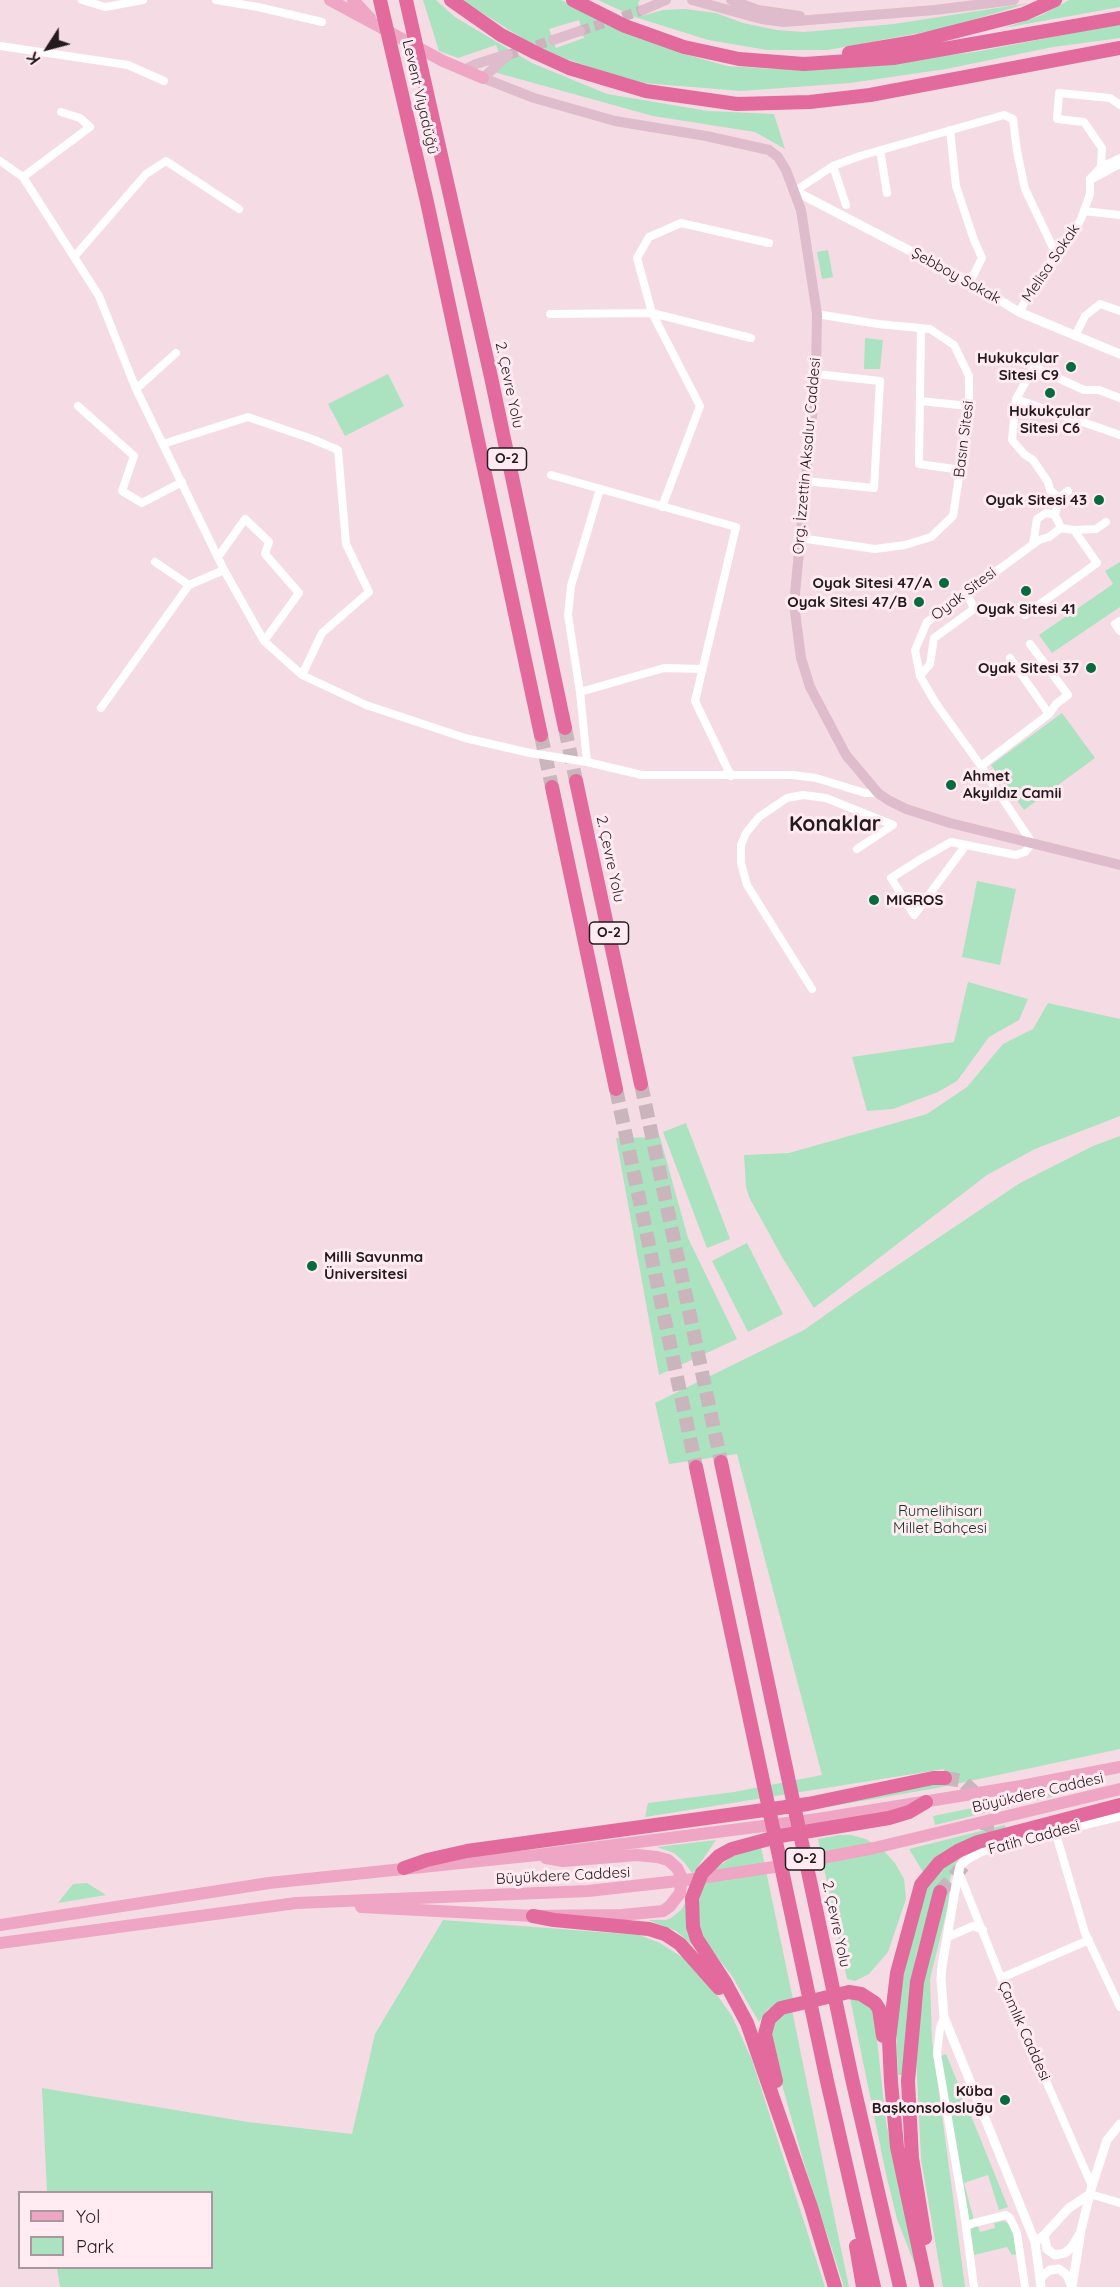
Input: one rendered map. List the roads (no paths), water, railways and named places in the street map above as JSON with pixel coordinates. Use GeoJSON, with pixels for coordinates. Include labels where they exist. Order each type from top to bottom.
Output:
{"type":"FeatureCollection","features":[{"type":"Feature","properties":{"kind":"highway","name":"Levent Viyadüğü"},"geometry":{"type":"LineString","coordinates":[[380,0],[427,202],[541,735]]}},
{"type":"Feature","properties":{"kind":"highway","name":"Levent Viyadüğü"},"geometry":{"type":"LineString","coordinates":[[406,0],[449,190]]}},
{"type":"Feature","properties":{"kind":"highway"},"geometry":{"type":"LineString","coordinates":[[451,0],[501,35],[578,71],[646,91],[737,104],[810,102],[870,95],[1120,48]]}},
{"type":"Feature","properties":{"kind":"highway"},"geometry":{"type":"LineString","coordinates":[[573,0],[636,31],[684,47],[739,59],[780,63],[829,63],[893,58],[1120,18]]}},
{"type":"Feature","properties":{"kind":"highway"},"geometry":{"type":"LineString","coordinates":[[780,63],[792,59],[856,53],[914,42],[1038,9],[1055,0]]}},
{"type":"Feature","properties":{"kind":"highway","name":"2. Çevre Yolu"},"geometry":{"type":"LineString","coordinates":[[449,190],[565,728]]}},
{"type":"Feature","properties":{"kind":"highway","name":"2. Çevre Yolu"},"geometry":{"type":"LineString","coordinates":[[576,782],[641,1084]]}},
{"type":"Feature","properties":{"kind":"highway","name":"O-2"},"geometry":{"type":"LineString","coordinates":[[552,787],[616,1089]]}},
{"type":"Feature","properties":{"kind":"highway","name":"2. Çevre Yolu"},"geometry":{"type":"LineString","coordinates":[[721,1462],[853,2083],[900,2287]]}},
{"type":"Feature","properties":{"kind":"highway","name":"O-2"},"geometry":{"type":"LineString","coordinates":[[696,1467],[855,2211],[874,2287]]}},
{"type":"Feature","properties":{"kind":"highway"},"geometry":{"type":"LineString","coordinates":[[404,1868],[467,1851],[744,1814],[808,1804],[933,1778],[945,1778]]}},
{"type":"Feature","properties":{"kind":"highway"},"geometry":{"type":"LineString","coordinates":[[811,2207],[741,2008],[697,1939],[693,1927],[692,1911],[695,1887],[702,1873],[712,1862],[732,1848],[810,1831],[889,1818],[909,1812],[926,1802]]}},
{"type":"Feature","properties":{"kind":"highway"},"geometry":{"type":"LineString","coordinates":[[927,2287],[897,2146],[890,2040],[894,1995],[918,1894],[926,1877],[950,1856],[978,1842],[1120,1805]]}},
{"type":"Feature","properties":{"kind":"highway"},"geometry":{"type":"LineString","coordinates":[[933,2287],[912,2158],[908,2081],[917,1982],[940,1892]]}},
{"type":"Feature","properties":{"kind":"highway"},"geometry":{"type":"LineString","coordinates":[[533,1916],[649,1929],[672,1938],[689,1952],[714,1980],[738,2015],[757,2051]]}},
{"type":"Feature","properties":{"kind":"highway"},"geometry":{"type":"LineString","coordinates":[[835,2287],[765,2034],[769,2019],[775,2012],[790,2005],[849,1992],[871,1999],[879,2009],[883,2028],[885,2074],[893,2109]]}},
{"type":"Feature","properties":{"kind":"highway"},"geometry":{"type":"LineString","coordinates":[[855,2211],[855,2232],[862,2287]]}},
{"type":"Feature","properties":{"kind":"highway"},"geometry":{"type":"LineString","coordinates":[[892,2255],[905,2287]]}},
{"type":"Feature","properties":{"kind":"main road"},"geometry":{"type":"LineString","coordinates":[[330,0],[464,70],[483,78],[508,55],[496,57],[464,70]]}},
{"type":"Feature","properties":{"kind":"main road"},"geometry":{"type":"LineString","coordinates":[[353,0],[375,23]]}},
{"type":"Feature","properties":{"kind":"main road"},"geometry":{"type":"LineString","coordinates":[[649,6],[666,0]]}},
{"type":"Feature","properties":{"kind":"main road"},"geometry":{"type":"LineString","coordinates":[[692,0],[761,19],[784,22],[1014,0]]}},
{"type":"Feature","properties":{"kind":"main road"},"geometry":{"type":"LineString","coordinates":[[731,0],[776,14],[827,19]]}},
{"type":"Feature","properties":{"kind":"main road"},"geometry":{"type":"LineString","coordinates":[[954,7],[974,0]]}},
{"type":"Feature","properties":{"kind":"main road"},"geometry":{"type":"LineString","coordinates":[[553,40],[580,32]]}},
{"type":"Feature","properties":{"kind":"main road","name":"Org. İzzettin Aksalur Caddesi"},"geometry":{"type":"LineString","coordinates":[[483,78],[534,98],[615,121],[706,136],[770,150],[786,170],[801,210],[817,314],[816,374],[794,604],[799,648],[805,672],[827,722],[846,755],[878,793],[897,804],[917,812],[1120,865]]}},
{"type":"Feature","properties":{"kind":"main road","name":"Büyükdere Caddesi"},"geometry":{"type":"LineString","coordinates":[[0,1925],[269,1883],[537,1855],[818,1819],[1120,1767]]}},
{"type":"Feature","properties":{"kind":"main road","name":"Büyükdere Caddesi"},"geometry":{"type":"LineString","coordinates":[[0,1943],[254,1907],[340,1901],[588,1891],[748,1871],[851,1852],[1116,1790]]}},
{"type":"Feature","properties":{"kind":"main road"},"geometry":{"type":"LineString","coordinates":[[340,1901],[366,1908],[533,1916],[651,1913],[663,1911],[670,1906],[680,1893],[682,1886],[682,1878],[676,1868],[668,1860],[657,1857],[637,1855],[562,1861],[537,1855]]}},
{"type":"Feature","properties":{"kind":"street"},"geometry":{"type":"LineString","coordinates":[[82,0],[105,7],[143,0]]}},
{"type":"Feature","properties":{"kind":"street"},"geometry":{"type":"LineString","coordinates":[[216,0],[322,22]]}},
{"type":"Feature","properties":{"kind":"street"},"geometry":{"type":"LineString","coordinates":[[0,46],[128,65],[164,81]]}},
{"type":"Feature","properties":{"kind":"street"},"geometry":{"type":"LineString","coordinates":[[1101,167],[1102,148],[1084,122],[1057,119],[1059,93],[1110,98],[1120,105]]}},
{"type":"Feature","properties":{"kind":"street"},"geometry":{"type":"LineString","coordinates":[[23,177],[90,127],[80,118],[61,112]]}},
{"type":"Feature","properties":{"kind":"street"},"geometry":{"type":"LineString","coordinates":[[795,191],[833,166],[880,150],[1004,115],[1013,119],[1025,189],[1056,254]]}},
{"type":"Feature","properties":{"kind":"street"},"geometry":{"type":"LineString","coordinates":[[950,130],[956,186],[982,258],[970,282]]}},
{"type":"Feature","properties":{"kind":"street"},"geometry":{"type":"LineString","coordinates":[[880,150],[887,193]]}},
{"type":"Feature","properties":{"kind":"street"},"geometry":{"type":"LineString","coordinates":[[1090,179],[1101,167],[1120,158]]}},
{"type":"Feature","properties":{"kind":"street"},"geometry":{"type":"LineString","coordinates":[[0,161],[23,177],[99,296],[136,389],[218,557],[264,641],[302,675],[366,705],[465,738],[530,753],[587,762],[642,775],[807,776],[865,793],[878,793]]}},
{"type":"Feature","properties":{"kind":"street"},"geometry":{"type":"LineString","coordinates":[[74,257],[146,174],[166,161],[239,209]]}},
{"type":"Feature","properties":{"kind":"street"},"geometry":{"type":"LineString","coordinates":[[1090,179],[1120,164]]}},
{"type":"Feature","properties":{"kind":"street"},"geometry":{"type":"LineString","coordinates":[[833,166],[846,205]]}},
{"type":"Feature","properties":{"kind":"street","name":"Melisa Sokak"},"geometry":{"type":"LineString","coordinates":[[1019,312],[1041,274],[1069,239],[1084,211],[1090,194],[1090,179]]}},
{"type":"Feature","properties":{"kind":"street","name":"Şebboy Sokak"},"geometry":{"type":"LineString","coordinates":[[795,191],[970,282],[1019,312],[1120,354]]}},
{"type":"Feature","properties":{"kind":"street"},"geometry":{"type":"LineString","coordinates":[[1084,211],[1120,215]]}},
{"type":"Feature","properties":{"kind":"street"},"geometry":{"type":"LineString","coordinates":[[662,507],[700,406],[652,313],[637,258],[649,237],[681,223],[769,243]]}},
{"type":"Feature","properties":{"kind":"street"},"geometry":{"type":"LineString","coordinates":[[1075,336],[1085,316],[1100,304],[1120,311]]}},
{"type":"Feature","properties":{"kind":"street"},"geometry":{"type":"LineString","coordinates":[[550,314],[652,313],[752,338]]}},
{"type":"Feature","properties":{"kind":"street","name":"Basın Sitesi"},"geometry":{"type":"LineString","coordinates":[[800,538],[875,549],[905,545],[931,537],[953,516],[969,406],[969,376],[954,345],[930,329],[878,324],[817,314]]}},
{"type":"Feature","properties":{"kind":"street"},"geometry":{"type":"LineString","coordinates":[[921,328],[919,464],[961,470]]}},
{"type":"Feature","properties":{"kind":"street"},"geometry":{"type":"LineString","coordinates":[[136,389],[176,352]]}},
{"type":"Feature","properties":{"kind":"street"},"geometry":{"type":"LineString","coordinates":[[1059,498],[1050,490],[1048,482],[1033,460],[1024,454],[1012,440],[1016,399],[1034,367],[1084,390],[1099,390],[1120,398]]}},
{"type":"Feature","properties":{"kind":"street"},"geometry":{"type":"LineString","coordinates":[[805,481],[874,488],[880,381],[816,374]]}},
{"type":"Feature","properties":{"kind":"street"},"geometry":{"type":"LineString","coordinates":[[1016,399],[1120,435]]}},
{"type":"Feature","properties":{"kind":"street"},"geometry":{"type":"LineString","coordinates":[[920,401],[969,406]]}},
{"type":"Feature","properties":{"kind":"street"},"geometry":{"type":"LineString","coordinates":[[78,406],[134,456],[122,491],[142,503],[182,482]]}},
{"type":"Feature","properties":{"kind":"street"},"geometry":{"type":"LineString","coordinates":[[163,444],[248,417],[338,450],[346,544],[369,592],[322,633],[302,675]]}},
{"type":"Feature","properties":{"kind":"street"},"geometry":{"type":"LineString","coordinates":[[551,475],[736,527],[695,701],[730,776]]}},
{"type":"Feature","properties":{"kind":"street"},"geometry":{"type":"LineString","coordinates":[[587,762],[580,692],[568,615],[571,586],[600,489]]}},
{"type":"Feature","properties":{"kind":"street"},"geometry":{"type":"LineString","coordinates":[[1068,491],[1059,498],[1055,515],[1061,528],[1096,529],[1106,522]]}},
{"type":"Feature","properties":{"kind":"street"},"geometry":{"type":"LineString","coordinates":[[1033,544],[1037,519],[1046,513],[1055,515]]}},
{"type":"Feature","properties":{"kind":"street"},"geometry":{"type":"LineString","coordinates":[[218,557],[244,519],[269,542],[265,554],[299,592],[264,641]]}},
{"type":"Feature","properties":{"kind":"street","name":"Oyak Sitesi"},"geometry":{"type":"LineString","coordinates":[[1032,843],[935,702],[920,676],[915,650],[927,622],[1033,544],[1049,537],[1061,528]]}},
{"type":"Feature","properties":{"kind":"street"},"geometry":{"type":"LineString","coordinates":[[1025,615],[1098,563],[1074,530]]}},
{"type":"Feature","properties":{"kind":"street"},"geometry":{"type":"LineString","coordinates":[[155,562],[189,585]]}},
{"type":"Feature","properties":{"kind":"street"},"geometry":{"type":"LineString","coordinates":[[101,708],[189,585],[225,570]]}},
{"type":"Feature","properties":{"kind":"street"},"geometry":{"type":"LineString","coordinates":[[920,676],[930,664],[934,638],[974,609],[967,593]]}},
{"type":"Feature","properties":{"kind":"street"},"geometry":{"type":"LineString","coordinates":[[1120,621],[1115,624],[1120,631]]}},
{"type":"Feature","properties":{"kind":"street"},"geometry":{"type":"LineString","coordinates":[[981,766],[1049,714],[1068,695],[1030,644]]}},
{"type":"Feature","properties":{"kind":"street"},"geometry":{"type":"LineString","coordinates":[[1010,658],[1049,714]]}},
{"type":"Feature","properties":{"kind":"street"},"geometry":{"type":"LineString","coordinates":[[580,692],[664,668],[702,669]]}},
{"type":"Feature","properties":{"kind":"street"},"geometry":{"type":"LineString","coordinates":[[812,989],[747,885],[741,863],[741,845],[746,833],[759,817],[787,798],[803,795],[826,798],[893,825],[857,849]]}},
{"type":"Feature","properties":{"kind":"street"},"geometry":{"type":"LineString","coordinates":[[966,846],[914,915],[891,878],[951,842],[1016,855],[1025,852],[1032,843]]}},
{"type":"Feature","properties":{"kind":"street","name":"Fatih Caddesi"},"geometry":{"type":"LineString","coordinates":[[960,1875],[960,1866],[980,1852],[1120,1816]]}},
{"type":"Feature","properties":{"kind":"street"},"geometry":{"type":"LineString","coordinates":[[1054,1832],[1089,1941],[1120,2007]]}},
{"type":"Feature","properties":{"kind":"street"},"geometry":{"type":"LineString","coordinates":[[960,1875],[956,1885],[941,1979],[945,2017],[1035,2242],[1041,2284]]}},
{"type":"Feature","properties":{"kind":"street","name":"Çamlık Caddesi"},"geometry":{"type":"LineString","coordinates":[[960,1875],[1091,2190]]}},
{"type":"Feature","properties":{"kind":"street"},"geometry":{"type":"LineString","coordinates":[[948,1937],[973,1926],[983,1930]]}},
{"type":"Feature","properties":{"kind":"street"},"geometry":{"type":"LineString","coordinates":[[1001,1977],[1089,1941]]}},
{"type":"Feature","properties":{"kind":"street"},"geometry":{"type":"LineString","coordinates":[[945,2017],[940,2028],[936,2054],[966,2225],[974,2287]]}},
{"type":"Feature","properties":{"kind":"street"},"geometry":{"type":"LineString","coordinates":[[1072,2287],[1081,2230],[1091,2190],[1107,2140],[1120,2124]]}},
{"type":"Feature","properties":{"kind":"street"},"geometry":{"type":"LineString","coordinates":[[1035,2242],[1091,2190]]}},
{"type":"Feature","properties":{"kind":"street"},"geometry":{"type":"LineString","coordinates":[[1091,2190],[1120,2203]]}},
{"type":"Feature","properties":{"kind":"street"},"geometry":{"type":"LineString","coordinates":[[966,2225],[1006,2215],[1010,2218],[1017,2233],[1025,2287]]}},
{"type":"Feature","properties":{"kind":"street"},"geometry":{"type":"LineString","coordinates":[[1035,2242],[1055,2255],[1065,2253],[1072,2247],[1081,2230]]}},
{"type":"Feature","properties":{"kind":"street"},"geometry":{"type":"LineString","coordinates":[[1044,2235],[1047,2249]]}},
{"type":"Feature","properties":{"kind":"street"},"geometry":{"type":"LineString","coordinates":[[1041,2284],[1042,2276],[1050,2270],[1059,2269],[1067,2275],[1072,2287]]}},
{"type":"Feature","properties":{"kind":"tunnel"},"geometry":{"type":"LineString","coordinates":[[580,31],[643,10]]}},
{"type":"Feature","properties":{"kind":"tunnel"},"geometry":{"type":"LineString","coordinates":[[508,55],[553,40]]}},
{"type":"Feature","properties":{"kind":"tunnel"},"geometry":{"type":"LineString","coordinates":[[565,728],[576,781]]}},
{"type":"Feature","properties":{"kind":"tunnel"},"geometry":{"type":"LineString","coordinates":[[541,735],[552,787]]}},
{"type":"Feature","properties":{"kind":"tunnel"},"geometry":{"type":"LineString","coordinates":[[641,1084],[721,1462]]}},
{"type":"Feature","properties":{"kind":"tunnel"},"geometry":{"type":"LineString","coordinates":[[616,1089],[696,1467]]}},
{"type":"Feature","properties":{"kind":"tunnel"},"geometry":{"type":"LineString","coordinates":[[945,1778],[962,1781],[978,1796],[987,1818],[987,1830],[978,1847]]}},
{"type":"Feature","properties":{"kind":"tunnel"},"geometry":{"type":"LineString","coordinates":[[940,1892],[964,1865]]}},
{"type":"Feature","properties":{"kind":"place","name":"Hukukçular Sitesi C9"},"geometry":{"type":"Point","coordinates":[1071,367]}},
{"type":"Feature","properties":{"kind":"place","name":"Hukukçular Sitesi C6"},"geometry":{"type":"Point","coordinates":[1050,393]}},
{"type":"Feature","properties":{"kind":"place","name":"Oyak Sitesi 43"},"geometry":{"type":"Point","coordinates":[1099,500]}},
{"type":"Feature","properties":{"kind":"place","name":"Oyak Sitesi 47/A"},"geometry":{"type":"Point","coordinates":[944,583]}},
{"type":"Feature","properties":{"kind":"place","name":"Oyak Sitesi 41"},"geometry":{"type":"Point","coordinates":[1026,591]}},
{"type":"Feature","properties":{"kind":"place","name":"Oyak Sitesi 47/B"},"geometry":{"type":"Point","coordinates":[919,602]}},
{"type":"Feature","properties":{"kind":"place","name":"Oyak Sitesi 37"},"geometry":{"type":"Point","coordinates":[1091,668]}},
{"type":"Feature","properties":{"kind":"place","name":"Ahmet Akyıldız Camii"},"geometry":{"type":"Point","coordinates":[951,785]}},
{"type":"Feature","properties":{"kind":"place","name":"MIGROS"},"geometry":{"type":"Point","coordinates":[874,900]}},
{"type":"Feature","properties":{"kind":"place","name":"Milli Savunma Üniversitesi"},"geometry":{"type":"Point","coordinates":[312,1266]}},
{"type":"Feature","properties":{"kind":"place","name":"Küba Başkonsolosluğu"},"geometry":{"type":"Point","coordinates":[1005,2100]}},
{"type":"Feature","properties":{"kind":"district","name":"Konaklar"},"geometry":{"type":"Point","coordinates":[835,825]}},
{"type":"Feature","properties":{"kind":"park label","name":"Rumelihisarı Millet Bahçesi"},"geometry":{"type":"Point","coordinates":[940,1520]}}]}
